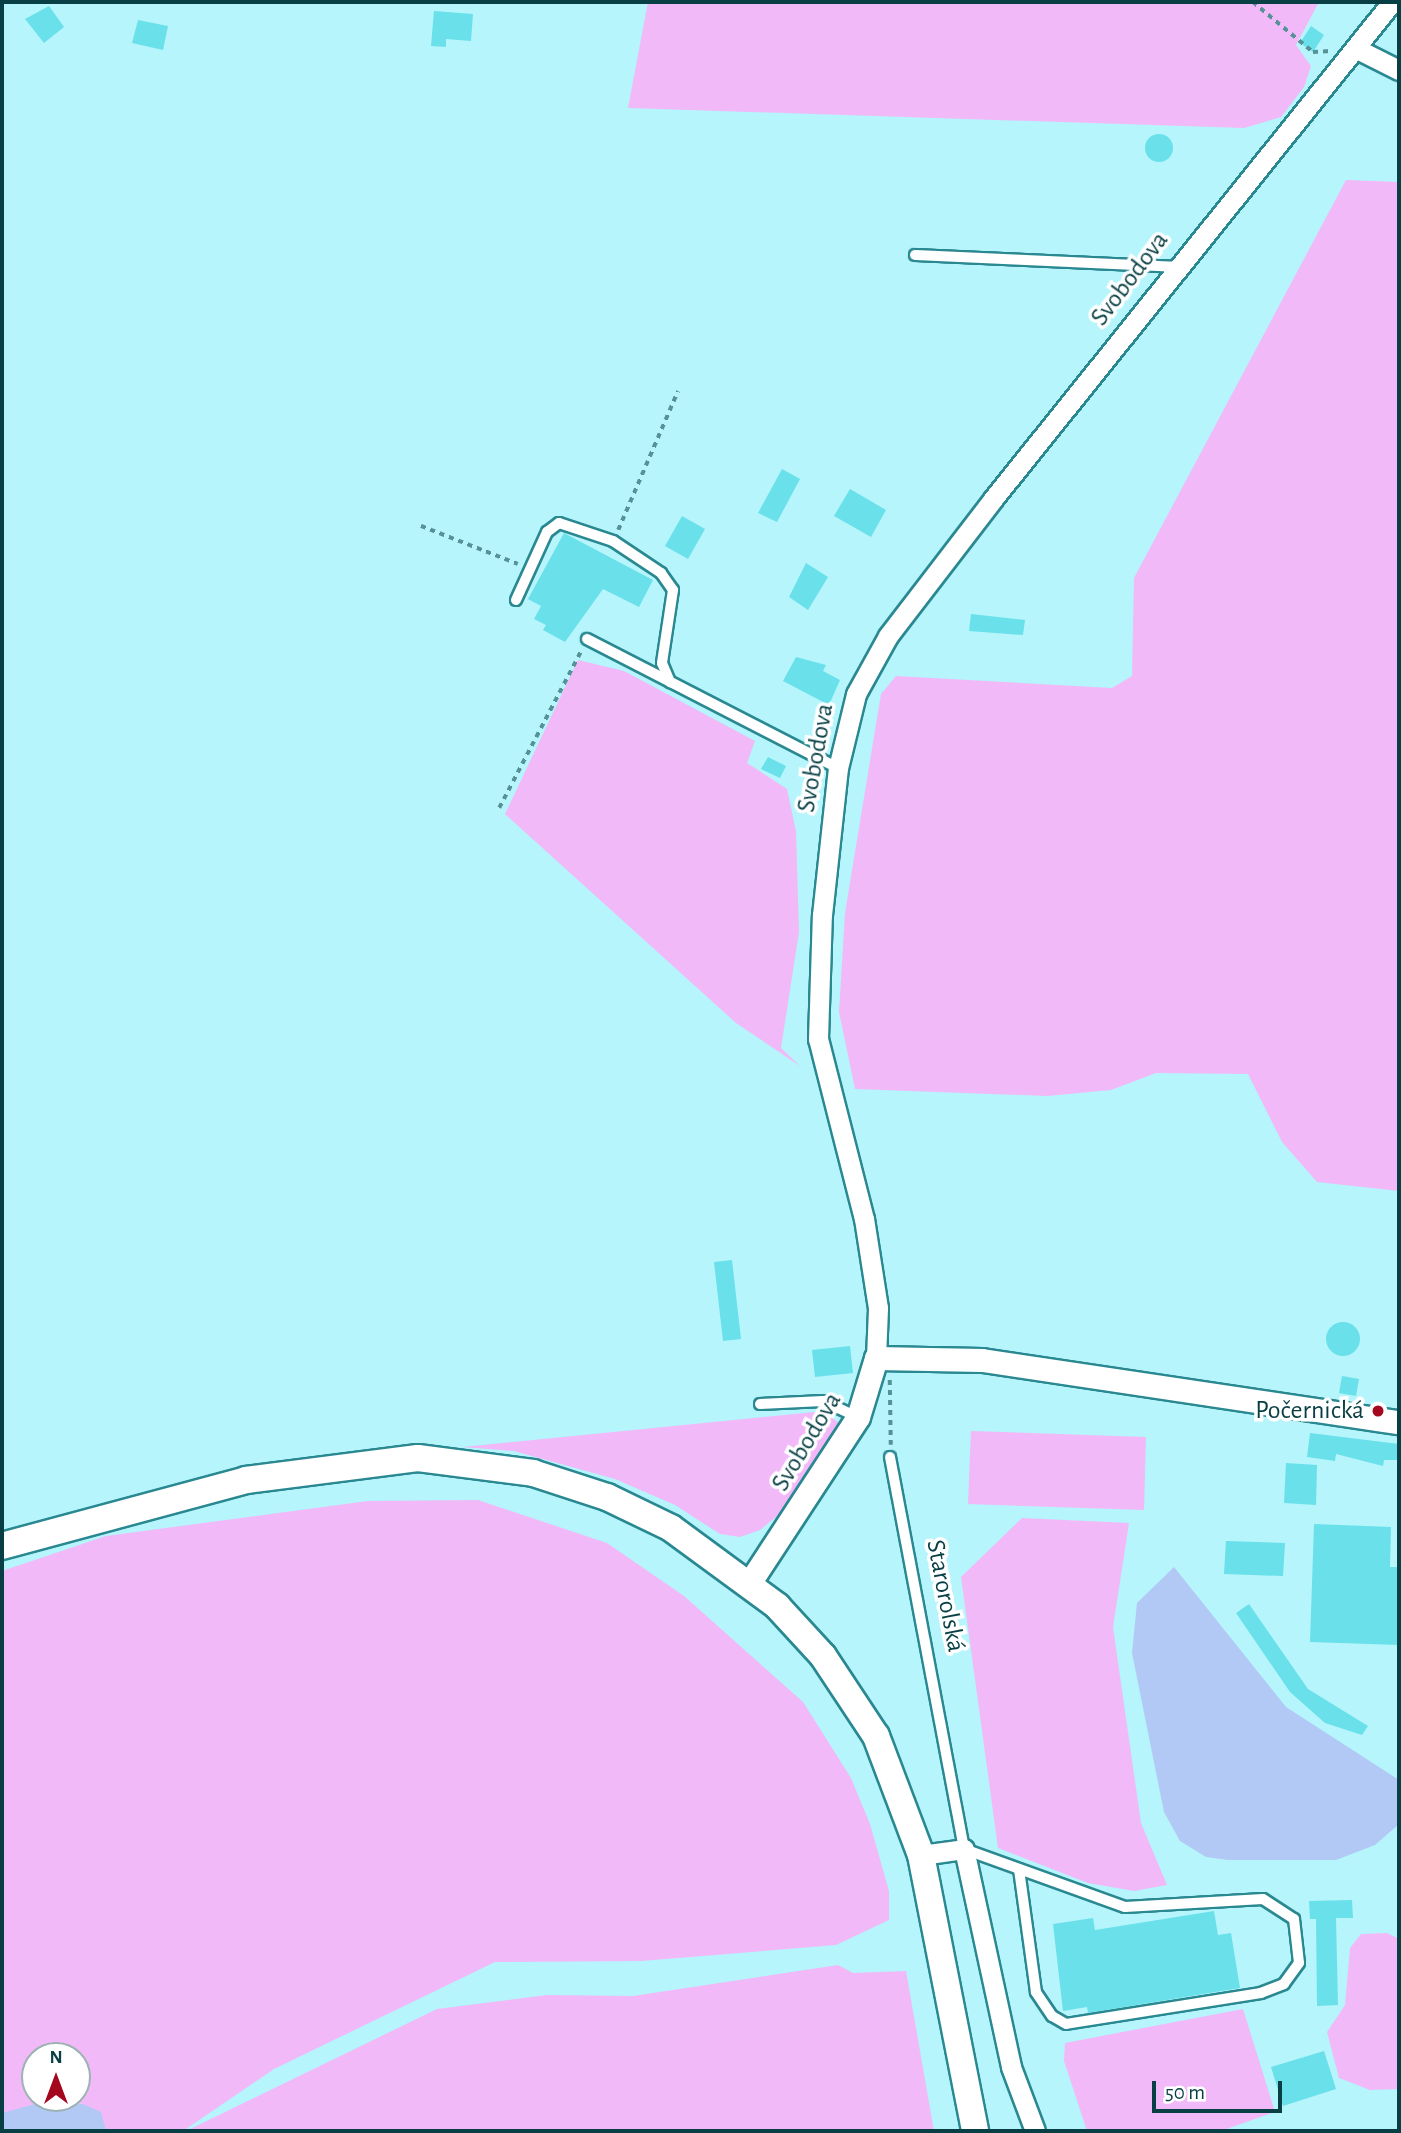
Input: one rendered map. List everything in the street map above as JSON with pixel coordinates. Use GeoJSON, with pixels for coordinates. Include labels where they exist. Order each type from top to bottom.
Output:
{"type":"FeatureCollection","features":[{"type":"Feature","properties":{"kind":"main road"},"geometry":{"type":"LineString","coordinates":[[2,1546],[287,1472],[379,1459],[457,1459],[533,1473],[607,1497],[671,1528],[750,1582],[801,1630],[862,1711],[900,1788],[921,1855],[975,2131]]}},
{"type":"Feature","properties":{"kind":"street","name":"Svobodova"},"geometry":{"type":"LineString","coordinates":[[750,1582],[858,1417],[876,1358],[878,1308],[864,1219],[818,1039],[822,915],[838,768],[856,694],[888,636],[1175,267],[1359,50],[1392,2]]}},
{"type":"Feature","properties":{"kind":"street"},"geometry":{"type":"LineString","coordinates":[[1359,50],[1399,70]]}},
{"type":"Feature","properties":{"kind":"street"},"geometry":{"type":"LineString","coordinates":[[876,1358],[982,1360],[1399,1422]]}},
{"type":"Feature","properties":{"kind":"street"},"geometry":{"type":"LineString","coordinates":[[921,1855],[964,1849]]}},
{"type":"Feature","properties":{"kind":"street","name":"Starorolská"},"geometry":{"type":"LineString","coordinates":[[964,1849],[1011,2067],[1035,2131]]}},
{"type":"Feature","properties":{"kind":"lane"},"geometry":{"type":"LineString","coordinates":[[915,255],[1175,267]]}},
{"type":"Feature","properties":{"kind":"lane"},"geometry":{"type":"LineString","coordinates":[[516,600],[547,532],[559,523],[613,541],[661,573],[673,590],[662,663],[670,682]]}},
{"type":"Feature","properties":{"kind":"lane"},"geometry":{"type":"LineString","coordinates":[[587,639],[838,768]]}},
{"type":"Feature","properties":{"kind":"lane"},"geometry":{"type":"LineString","coordinates":[[760,1404],[823,1401],[858,1417]]}},
{"type":"Feature","properties":{"kind":"lane","name":"Starorolská"},"geometry":{"type":"LineString","coordinates":[[890,1457],[964,1849]]}},
{"type":"Feature","properties":{"kind":"lane"},"geometry":{"type":"LineString","coordinates":[[964,1849],[1125,1907],[1263,1899],[1294,1919],[1299,1963],[1284,1984],[1261,1993],[1066,2024],[1052,2016],[1036,1992],[1019,1869]]}},
{"type":"Feature","properties":{"kind":"path"},"geometry":{"type":"LineString","coordinates":[[1253,2],[1313,52],[1359,50]]}},
{"type":"Feature","properties":{"kind":"path"},"geometry":{"type":"LineString","coordinates":[[613,541],[678,391]]}},
{"type":"Feature","properties":{"kind":"path"},"geometry":{"type":"LineString","coordinates":[[421,526],[529,568]]}},
{"type":"Feature","properties":{"kind":"path"},"geometry":{"type":"LineString","coordinates":[[499,808],[587,639]]}},
{"type":"Feature","properties":{"kind":"path"},"geometry":{"type":"LineString","coordinates":[[876,1358],[894,1387],[890,1457]]}},
{"type":"Feature","properties":{"kind":"shaded area"},"geometry":{"type":"Polygon","coordinates":[[[648,2],[1319,2],[1296,45],[1311,66],[1304,87],[1281,117],[1244,128],[628,108],[648,2]]]}},
{"type":"Feature","properties":{"kind":"shaded area"},"geometry":{"type":"Polygon","coordinates":[[[1346,180],[1399,182],[1399,1191],[1317,1182],[1282,1142],[1248,1074],[1156,1073],[1111,1090],[1047,1096],[855,1089],[839,1012],[845,913],[881,694],[896,676],[1112,688],[1132,676],[1134,578],[1346,180]]]}},
{"type":"Feature","properties":{"kind":"shaded area"},"geometry":{"type":"Polygon","coordinates":[[[578,660],[624,671],[755,741],[747,763],[787,789],[796,831],[799,932],[781,1048],[800,1066],[736,1023],[505,814],[578,660]]]}},
{"type":"Feature","properties":{"kind":"shaded area"},"geometry":{"type":"Polygon","coordinates":[[[824,1411],[840,1424],[787,1508],[760,1530],[740,1537],[720,1534],[675,1505],[615,1479],[514,1451],[463,1447],[824,1411]]]}},
{"type":"Feature","properties":{"kind":"shaded area"},"geometry":{"type":"Polygon","coordinates":[[[971,1431],[1146,1437],[1144,1510],[968,1504],[971,1431]]]}},
{"type":"Feature","properties":{"kind":"shaded area"},"geometry":{"type":"Polygon","coordinates":[[[478,1500],[607,1543],[684,1596],[803,1702],[851,1778],[870,1824],[889,1891],[889,1920],[836,1945],[641,1961],[495,1962],[274,2069],[183,2131],[106,2131],[90,2112],[91,2042],[21,2042],[21,2110],[2,2113],[2,1571],[106,1536],[368,1501],[478,1500]]]}},
{"type":"Feature","properties":{"kind":"shaded area"},"geometry":{"type":"Polygon","coordinates":[[[1022,1518],[1129,1523],[1113,1627],[1141,1823],[1167,1885],[1134,1891],[1088,1883],[998,1848],[961,1577],[1022,1518]]]}},
{"type":"Feature","properties":{"kind":"shaded area"},"geometry":{"type":"Polygon","coordinates":[[[1387,1933],[1399,1939],[1399,2089],[1370,2090],[1339,2078],[1327,2032],[1345,2005],[1350,1948],[1361,1934],[1387,1933]]]}},
{"type":"Feature","properties":{"kind":"shaded area"},"geometry":{"type":"Polygon","coordinates":[[[838,1965],[853,1973],[906,1971],[934,2131],[186,2131],[437,2009],[547,1995],[633,1996],[838,1965]]]}},
{"type":"Feature","properties":{"kind":"shaded area"},"geometry":{"type":"Polygon","coordinates":[[[1243,2009],[1275,2112],[1221,2131],[1087,2131],[1064,2061],[1065,2043],[1243,2009]]]}},
{"type":"Feature","properties":{"kind":"water"},"geometry":{"type":"Polygon","coordinates":[[[1174,1567],[1286,1707],[1399,1780],[1399,1824],[1375,1845],[1336,1860],[1228,1860],[1206,1857],[1180,1841],[1164,1812],[1132,1653],[1137,1603],[1174,1567]]]}},
{"type":"Feature","properties":{"kind":"water"},"geometry":{"type":"Polygon","coordinates":[[[21,2108],[21,2112],[91,2112],[91,2108],[101,2112],[106,2131],[2,2131],[2,2113],[21,2108]]]}},
{"type":"Feature","properties":{"kind":"building"},"geometry":{"type":"Polygon","coordinates":[[[49,6],[64,27],[44,43],[25,19],[49,6]]]}},
{"type":"Feature","properties":{"kind":"building"},"geometry":{"type":"Polygon","coordinates":[[[434,11],[473,14],[471,41],[446,39],[446,47],[431,46],[434,11]]]}},
{"type":"Feature","properties":{"kind":"building"},"geometry":{"type":"Polygon","coordinates":[[[138,20],[168,26],[163,50],[132,43],[138,20]]]}},
{"type":"Feature","properties":{"kind":"building"},"geometry":{"type":"Polygon","coordinates":[[[1311,26],[1324,35],[1313,52],[1300,43],[1311,26]]]}},
{"type":"Feature","properties":{"kind":"building"},"geometry":{"type":"Polygon","coordinates":[[[1159,134],[1169,138],[1173,148],[1169,158],[1159,162],[1149,158],[1145,148],[1149,138],[1159,134]]]}},
{"type":"Feature","properties":{"kind":"building"},"geometry":{"type":"Polygon","coordinates":[[[782,469],[800,479],[777,522],[758,513],[782,469]]]}},
{"type":"Feature","properties":{"kind":"building"},"geometry":{"type":"Polygon","coordinates":[[[850,489],[886,510],[871,537],[834,516],[850,489]]]}},
{"type":"Feature","properties":{"kind":"building"},"geometry":{"type":"Polygon","coordinates":[[[682,516],[705,529],[688,559],[665,546],[682,516]]]}},
{"type":"Feature","properties":{"kind":"building"},"geometry":{"type":"Polygon","coordinates":[[[564,533],[653,580],[639,607],[603,589],[565,642],[543,630],[546,625],[534,619],[541,606],[528,599],[564,533]]]}},
{"type":"Feature","properties":{"kind":"building"},"geometry":{"type":"Polygon","coordinates":[[[806,563],[828,577],[808,610],[789,597],[806,563]]]}},
{"type":"Feature","properties":{"kind":"building"},"geometry":{"type":"Polygon","coordinates":[[[971,614],[1025,620],[1023,635],[969,631],[971,614]]]}},
{"type":"Feature","properties":{"kind":"building"},"geometry":{"type":"Polygon","coordinates":[[[796,657],[826,665],[823,671],[840,680],[829,705],[783,681],[796,657]]]}},
{"type":"Feature","properties":{"kind":"building"},"geometry":{"type":"Polygon","coordinates":[[[768,757],[786,766],[780,778],[761,769],[768,757]]]}},
{"type":"Feature","properties":{"kind":"building"},"geometry":{"type":"Polygon","coordinates":[[[732,1260],[741,1339],[723,1341],[714,1262],[732,1260]]]}},
{"type":"Feature","properties":{"kind":"building"},"geometry":{"type":"Polygon","coordinates":[[[1343,1322],[1355,1327],[1360,1339],[1355,1351],[1343,1356],[1331,1351],[1326,1339],[1331,1327],[1343,1322]]]}},
{"type":"Feature","properties":{"kind":"building"},"geometry":{"type":"Polygon","coordinates":[[[850,1346],[853,1373],[815,1377],[812,1350],[850,1346]]]}},
{"type":"Feature","properties":{"kind":"building"},"geometry":{"type":"Polygon","coordinates":[[[1342,1376],[1359,1379],[1356,1396],[1339,1393],[1342,1376]]]}},
{"type":"Feature","properties":{"kind":"building"},"geometry":{"type":"Polygon","coordinates":[[[1310,1433],[1399,1444],[1399,1460],[1384,1460],[1383,1466],[1336,1454],[1335,1461],[1307,1457],[1310,1433]]]}},
{"type":"Feature","properties":{"kind":"building"},"geometry":{"type":"Polygon","coordinates":[[[1286,1463],[1317,1465],[1316,1505],[1284,1503],[1286,1463]]]}},
{"type":"Feature","properties":{"kind":"building"},"geometry":{"type":"Polygon","coordinates":[[[1314,1524],[1391,1527],[1390,1567],[1399,1567],[1399,1645],[1310,1642],[1314,1524]]]}},
{"type":"Feature","properties":{"kind":"building"},"geometry":{"type":"Polygon","coordinates":[[[1226,1541],[1285,1543],[1283,1576],[1224,1574],[1226,1541]]]}},
{"type":"Feature","properties":{"kind":"building"},"geometry":{"type":"Polygon","coordinates":[[[1249,1604],[1308,1689],[1368,1726],[1362,1735],[1325,1723],[1290,1692],[1236,1613],[1249,1604]]]}},
{"type":"Feature","properties":{"kind":"building"},"geometry":{"type":"Polygon","coordinates":[[[1352,1900],[1353,1918],[1336,1918],[1338,2005],[1317,2006],[1316,1919],[1310,1919],[1309,1901],[1352,1900]]]}},
{"type":"Feature","properties":{"kind":"building"},"geometry":{"type":"Polygon","coordinates":[[[1214,1911],[1218,1935],[1231,1933],[1240,1988],[1088,2013],[1087,2007],[1063,2011],[1053,1924],[1093,1918],[1095,1930],[1214,1911]]]}},
{"type":"Feature","properties":{"kind":"building"},"geometry":{"type":"Polygon","coordinates":[[[1324,2051],[1336,2089],[1283,2106],[1271,2067],[1324,2051]]]}},
{"type":"Feature","properties":{"kind":"place","name":"Počernická"},"geometry":{"type":"Point","coordinates":[1378,1411]}}]}
